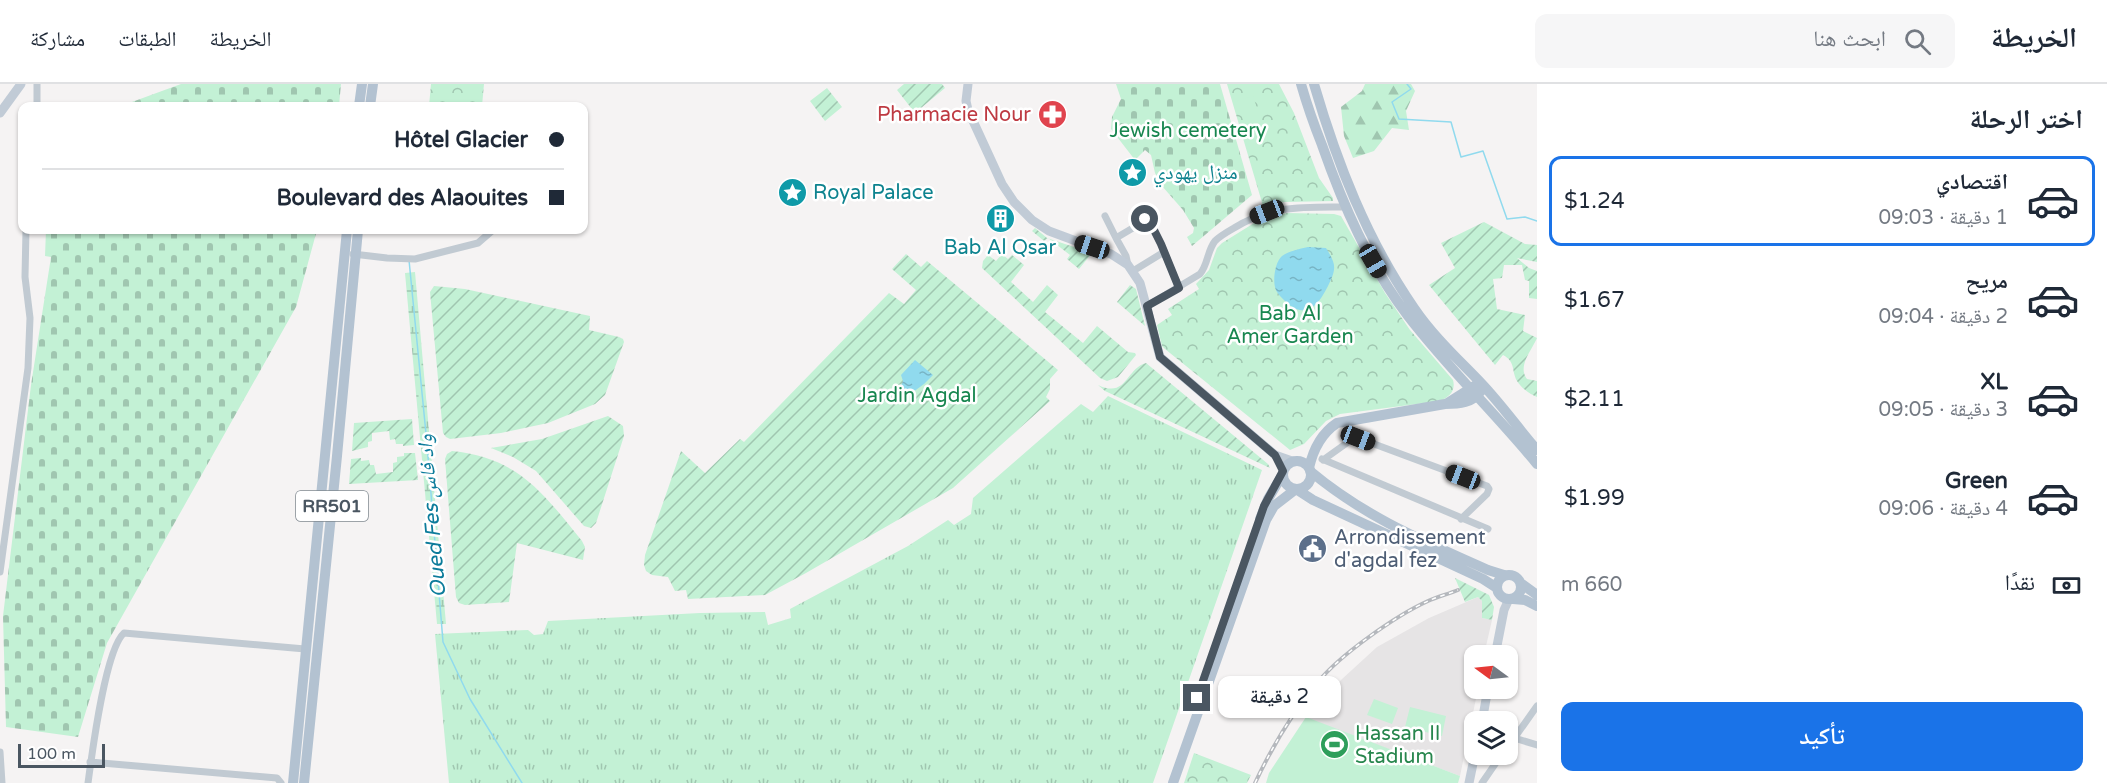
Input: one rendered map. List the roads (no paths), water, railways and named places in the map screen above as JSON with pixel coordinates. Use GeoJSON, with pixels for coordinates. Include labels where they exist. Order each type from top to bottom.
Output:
{"type":"FeatureCollection","features":[{"type":"Feature","properties":{"kind":"main road"},"geometry":{"type":"LineString","coordinates":[[360,102],[362,84]]}},
{"type":"Feature","properties":{"kind":"main road"},"geometry":{"type":"LineString","coordinates":[[370,102],[372,84]]}},
{"type":"Feature","properties":{"kind":"main road"},"geometry":{"type":"LineString","coordinates":[[1295,84],[1305,97]]}},
{"type":"Feature","properties":{"kind":"main road"},"geometry":{"type":"LineString","coordinates":[[1301,84],[1345,207],[1373,261],[1406,314],[1537,464]]}},
{"type":"Feature","properties":{"kind":"main road"},"geometry":{"type":"LineString","coordinates":[[1314,84],[1352,197],[1382,257],[1415,309],[1453,356],[1482,385],[1537,450]]}},
{"type":"Feature","properties":{"kind":"main road","name":"RR501"},"geometry":{"type":"LineString","coordinates":[[303,783],[313,633],[337,456],[350,254],[348,234]]}},
{"type":"Feature","properties":{"kind":"main road","name":"RR501"},"geometry":{"type":"LineString","coordinates":[[350,254],[357,234]]}},
{"type":"Feature","properties":{"kind":"main road"},"geometry":{"type":"LineString","coordinates":[[1449,402],[1459,387],[1456,372]]}},
{"type":"Feature","properties":{"kind":"main road"},"geometry":{"type":"LineString","coordinates":[[1173,783],[1266,520],[1274,506],[1308,483],[1311,475],[1312,454],[1326,432],[1337,423],[1449,402],[1474,392],[1482,385]]}},
{"type":"Feature","properties":{"kind":"main road"},"geometry":{"type":"LineString","coordinates":[[1167,783],[1264,506],[1288,463],[1312,454]]}},
{"type":"Feature","properties":{"kind":"main road"},"geometry":{"type":"LineString","coordinates":[[1295,461],[1306,464],[1359,507],[1389,525],[1488,570],[1513,575],[1537,595]]}},
{"type":"Feature","properties":{"kind":"main road"},"geometry":{"type":"LineString","coordinates":[[1283,472],[1288,486],[1313,500],[1483,579],[1505,596],[1525,600],[1537,606]]}},
{"type":"Feature","properties":{"kind":"main road"},"geometry":{"type":"LineString","coordinates":[[1504,575],[1498,580],[1505,596]]}},
{"type":"Feature","properties":{"kind":"main road"},"geometry":{"type":"LineString","coordinates":[[1505,596],[1520,593],[1522,584]]}},
{"type":"Feature","properties":{"kind":"main road","name":"RR501"},"geometry":{"type":"LineString","coordinates":[[293,783],[305,649],[313,633]]}},
{"type":"Feature","properties":{"kind":"street"},"geometry":{"type":"LineString","coordinates":[[0,113],[21,84]]}},
{"type":"Feature","properties":{"kind":"street"},"geometry":{"type":"LineString","coordinates":[[37,84],[37,102]]}},
{"type":"Feature","properties":{"kind":"street"},"geometry":{"type":"LineString","coordinates":[[968,84],[968,108],[1002,184],[1014,202],[1024,213],[1049,231],[1111,254],[1131,268]]}},
{"type":"Feature","properties":{"kind":"street"},"geometry":{"type":"LineString","coordinates":[[1147,306],[1202,272],[1216,240],[1248,219],[1267,212],[1287,209],[1345,207]]}},
{"type":"Feature","properties":{"kind":"street"},"geometry":{"type":"LineString","coordinates":[[1105,216],[1140,283],[1160,357],[1275,455],[1295,461]]}},
{"type":"Feature","properties":{"kind":"street"},"geometry":{"type":"LineString","coordinates":[[1116,238],[1148,219],[1179,288]]}},
{"type":"Feature","properties":{"kind":"street"},"geometry":{"type":"LineString","coordinates":[[0,572],[28,368],[30,318],[25,277],[26,234]]}},
{"type":"Feature","properties":{"kind":"street"},"geometry":{"type":"LineString","coordinates":[[350,254],[415,259],[478,243],[488,234]]}},
{"type":"Feature","properties":{"kind":"street"},"geometry":{"type":"LineString","coordinates":[[1131,268],[1164,252]]}},
{"type":"Feature","properties":{"kind":"street"},"geometry":{"type":"LineString","coordinates":[[1323,460],[1351,440],[1358,438],[1487,486],[1489,489],[1487,494],[1461,519]]}},
{"type":"Feature","properties":{"kind":"street"},"geometry":{"type":"LineString","coordinates":[[1312,454],[1488,530]]}},
{"type":"Feature","properties":{"kind":"street"},"geometry":{"type":"LineString","coordinates":[[1275,455],[1283,472]]}},
{"type":"Feature","properties":{"kind":"street"},"geometry":{"type":"LineString","coordinates":[[1497,645],[1505,596]]}},
{"type":"Feature","properties":{"kind":"street"},"geometry":{"type":"LineString","coordinates":[[88,783],[97,717],[117,643],[124,633],[305,649]]}},
{"type":"Feature","properties":{"kind":"street"},"geometry":{"type":"LineString","coordinates":[[1518,729],[1537,706]]}},
{"type":"Feature","properties":{"kind":"street"},"geometry":{"type":"LineString","coordinates":[[1518,739],[1537,745]]}},
{"type":"Feature","properties":{"kind":"street"},"geometry":{"type":"LineString","coordinates":[[0,752],[2,783]]}},
{"type":"Feature","properties":{"kind":"street"},"geometry":{"type":"LineString","coordinates":[[90,762],[277,778],[281,783]]}},
{"type":"Feature","properties":{"kind":"street"},"geometry":{"type":"LineString","coordinates":[[1469,783],[1473,765]]}},
{"type":"Feature","properties":{"kind":"street"},"geometry":{"type":"LineString","coordinates":[[1482,783],[1494,765]]}},
{"type":"Feature","properties":{"kind":"water"},"geometry":{"type":"Polygon","coordinates":[[[1308,247],[1326,248],[1332,258],[1334,270],[1328,286],[1316,304],[1306,310],[1300,310],[1293,308],[1278,293],[1274,275],[1282,256],[1308,247]]]}},
{"type":"Feature","properties":{"kind":"water"},"geometry":{"type":"Polygon","coordinates":[[[915,360],[933,375],[909,395],[901,386],[903,381],[901,375],[915,360]]]}},
{"type":"Feature","properties":{"kind":"waterway"},"geometry":{"type":"LineString","coordinates":[[1407,84],[1411,89],[1392,102],[1399,119],[1451,122],[1461,157],[1483,151],[1507,219],[1525,217],[1537,221]]}},
{"type":"Feature","properties":{"kind":"waterway","name":"Oued Fes واد فاس"},"geometry":{"type":"LineString","coordinates":[[409,260],[443,642],[470,699],[522,783]]}},
{"type":"Feature","properties":{"kind":"railway"},"geometry":{"type":"LineString","coordinates":[[1255,783],[1291,718],[1328,671],[1354,648],[1400,616],[1428,601],[1458,590]]}},
{"type":"Feature","properties":{"kind":"place","name":"Pharmacie Nour"},"geometry":{"type":"Point","coordinates":[1052,115]}},
{"type":"Feature","properties":{"kind":"place","name":"منزل يهودي"},"geometry":{"type":"Point","coordinates":[1132,173]}},
{"type":"Feature","properties":{"kind":"place","name":"Royal Palace"},"geometry":{"type":"Point","coordinates":[792,193]}},
{"type":"Feature","properties":{"kind":"place","name":"Bab Al Qsar"},"geometry":{"type":"Point","coordinates":[1000,218]}},
{"type":"Feature","properties":{"kind":"place","name":"Arrondissement d'agdal fez"},"geometry":{"type":"Point","coordinates":[1313,549]}},
{"type":"Feature","properties":{"kind":"place","name":"Hassan II Stadium"},"geometry":{"type":"Point","coordinates":[1334,745]}},
{"type":"Feature","properties":{"kind":"park label","name":"Jewish cemetery"},"geometry":{"type":"Point","coordinates":[1188,131]}},
{"type":"Feature","properties":{"kind":"park label","name":"Bab Al Amer Garden"},"geometry":{"type":"Point","coordinates":[1290,326]}},
{"type":"Feature","properties":{"kind":"park label","name":"Jardin Agdal"},"geometry":{"type":"Point","coordinates":[917,396]}}]}
